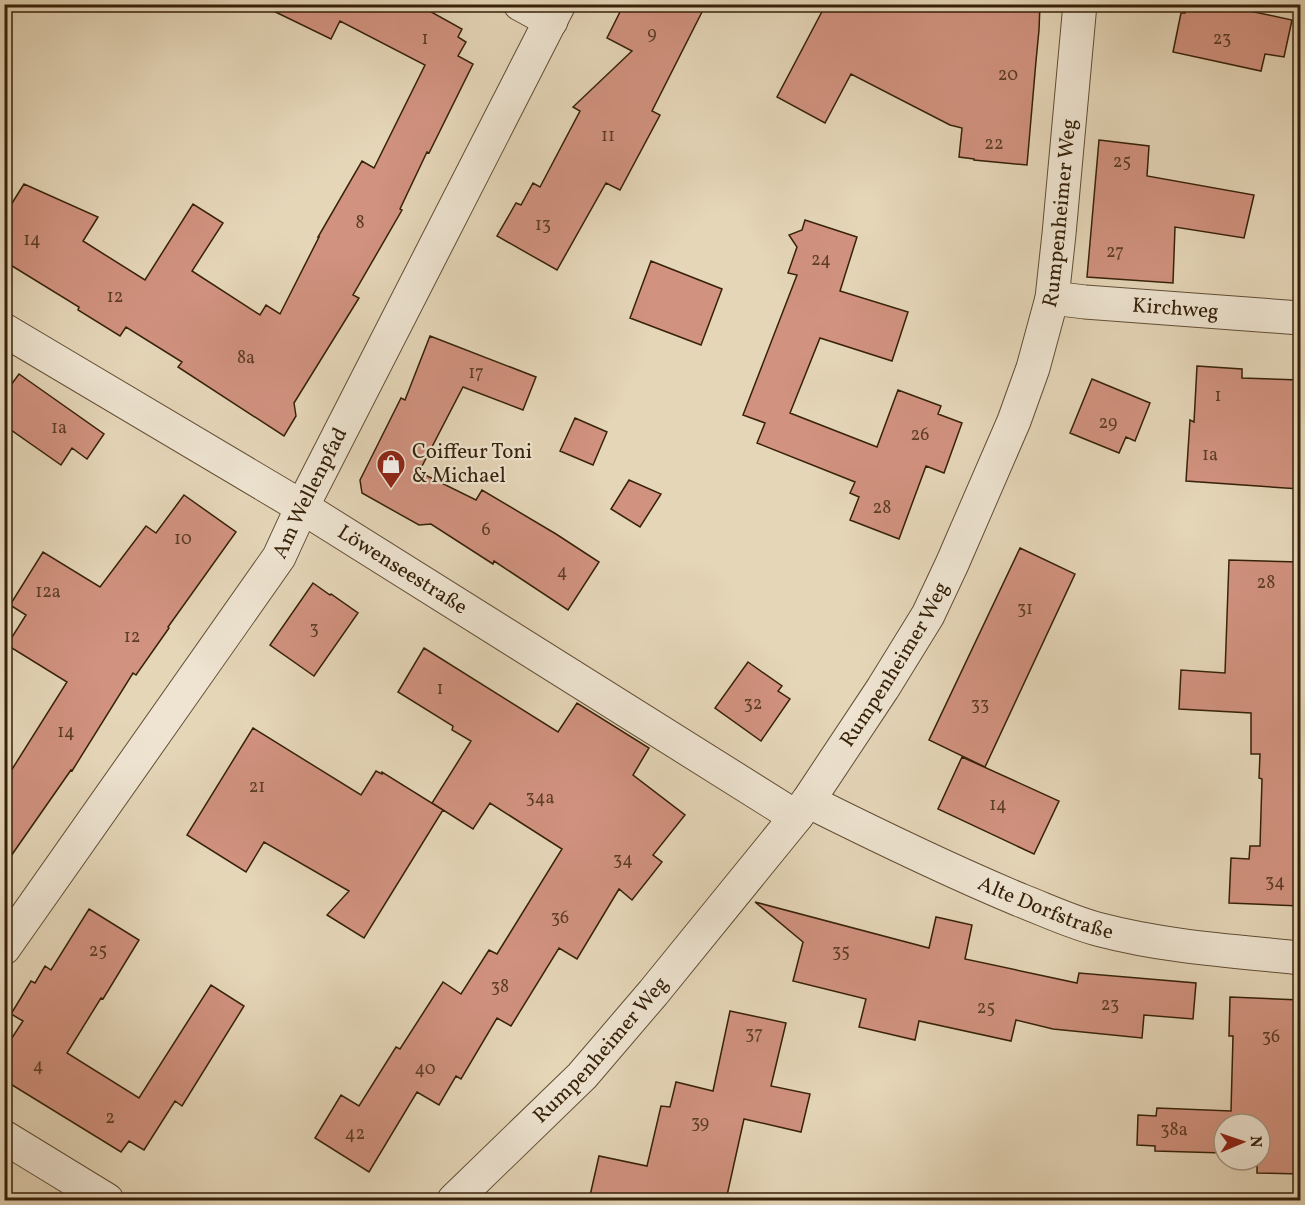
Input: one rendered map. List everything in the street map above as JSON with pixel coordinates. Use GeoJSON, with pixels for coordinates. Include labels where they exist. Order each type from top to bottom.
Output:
{"type":"FeatureCollection","features":[{"type":"Feature","properties":{"kind":"street"},"geometry":{"type":"LineString","coordinates":[[520,4],[555,13]]}},
{"type":"Feature","properties":{"kind":"street","name":"Rumpenheimer Weg"},"geometry":{"type":"LineString","coordinates":[[457,1200],[582,1076],[653,993],[802,809],[883,688],[928,615],[1014,421],[1033,368],[1052,298],[1080,4]]}},
{"type":"Feature","properties":{"kind":"street","name":"Am Wellenpfad"},"geometry":{"type":"LineString","coordinates":[[4,948],[279,556],[555,13]]}},
{"type":"Feature","properties":{"kind":"street","name":"Kirchweg"},"geometry":{"type":"LineString","coordinates":[[1052,298],[1300,318]]}},
{"type":"Feature","properties":{"kind":"street","name":"Löwenseestraße"},"geometry":{"type":"LineString","coordinates":[[4,330],[802,809]]}},
{"type":"Feature","properties":{"kind":"street","name":"Alte Dorfstraße"},"geometry":{"type":"LineString","coordinates":[[802,809],[877,836],[995,890],[1099,930],[1180,945],[1300,958]]}},
{"type":"Feature","properties":{"kind":"street"},"geometry":{"type":"LineString","coordinates":[[4,1137],[107,1200]]}},
{"type":"Feature","properties":{"kind":"building"},"geometry":{"type":"Polygon","coordinates":[[[259,4],[417,4],[462,29],[458,37],[466,42],[458,56],[473,64],[429,153],[427,152],[400,209],[402,210],[353,295],[359,298],[294,403],[296,416],[284,436],[178,367],[182,362],[126,327],[120,336],[78,310],[79,307],[4,261],[4,216],[24,184],[98,217],[83,241],[145,280],[193,204],[223,223],[192,271],[260,315],[266,305],[280,314],[318,237],[362,161],[374,168],[425,65],[340,21],[331,39],[259,4]]]}},
{"type":"Feature","properties":{"kind":"building"},"geometry":{"type":"Polygon","coordinates":[[[624,4],[706,4],[652,111],[660,115],[620,190],[606,183],[557,270],[497,236],[516,203],[521,205],[533,183],[540,187],[580,111],[573,107],[632,51],[607,38],[624,4]]]}},
{"type":"Feature","properties":{"kind":"building"},"geometry":{"type":"Polygon","coordinates":[[[826,4],[1040,4],[1027,165],[959,157],[962,128],[950,125],[851,74],[825,123],[777,97],[826,4]]]}},
{"type":"Feature","properties":{"kind":"building"},"geometry":{"type":"Polygon","coordinates":[[[1187,4],[1221,11],[1222,5],[1292,20],[1284,57],[1265,54],[1261,71],[1173,52],[1181,13],[1185,13],[1187,4]]]}},
{"type":"Feature","properties":{"kind":"building"},"geometry":{"type":"Polygon","coordinates":[[[1099,140],[1149,146],[1147,176],[1254,195],[1244,238],[1175,227],[1173,283],[1087,277],[1099,140]]]}},
{"type":"Feature","properties":{"kind":"building"},"geometry":{"type":"Polygon","coordinates":[[[805,220],[857,237],[840,291],[908,312],[892,361],[820,338],[790,413],[877,447],[898,390],[941,406],[938,414],[962,423],[944,473],[926,466],[899,539],[850,520],[859,497],[850,493],[855,482],[757,443],[765,423],[743,415],[797,275],[788,273],[797,247],[789,235],[802,230],[805,220]]]}},
{"type":"Feature","properties":{"kind":"building"},"geometry":{"type":"Polygon","coordinates":[[[651,261],[722,289],[701,345],[630,318],[651,261]]]}},
{"type":"Feature","properties":{"kind":"building"},"geometry":{"type":"Polygon","coordinates":[[[430,336],[536,377],[523,410],[463,387],[419,472],[476,500],[482,490],[599,562],[568,610],[494,561],[493,564],[431,524],[419,525],[362,493],[360,480],[401,398],[405,400],[430,336]]]}},
{"type":"Feature","properties":{"kind":"building"},"geometry":{"type":"Polygon","coordinates":[[[1197,366],[1242,369],[1242,378],[1300,380],[1300,489],[1186,481],[1190,420],[1194,422],[1197,366]]]}},
{"type":"Feature","properties":{"kind":"building"},"geometry":{"type":"Polygon","coordinates":[[[19,374],[104,434],[87,459],[72,448],[61,465],[4,425],[4,387],[8,389],[19,374]]]}},
{"type":"Feature","properties":{"kind":"building"},"geometry":{"type":"Polygon","coordinates":[[[1092,379],[1150,403],[1135,441],[1126,437],[1119,453],[1070,433],[1092,379]]]}},
{"type":"Feature","properties":{"kind":"building"},"geometry":{"type":"Polygon","coordinates":[[[575,418],[607,432],[593,465],[560,451],[575,418]]]}},
{"type":"Feature","properties":{"kind":"building"},"geometry":{"type":"Polygon","coordinates":[[[629,480],[661,494],[640,527],[611,509],[629,480]]]}},
{"type":"Feature","properties":{"kind":"building"},"geometry":{"type":"Polygon","coordinates":[[[184,495],[236,532],[136,675],[133,673],[72,771],[4,866],[4,782],[67,682],[7,645],[26,615],[10,605],[43,552],[100,587],[146,526],[156,533],[184,495]]]}},
{"type":"Feature","properties":{"kind":"building"},"geometry":{"type":"Polygon","coordinates":[[[1020,548],[1075,574],[985,767],[929,740],[1020,548]]]}},
{"type":"Feature","properties":{"kind":"building"},"geometry":{"type":"Polygon","coordinates":[[[1229,560],[1300,562],[1300,906],[1229,903],[1231,858],[1249,859],[1250,846],[1260,846],[1262,779],[1259,778],[1260,754],[1251,754],[1251,713],[1179,709],[1181,670],[1225,673],[1229,560]]]}},
{"type":"Feature","properties":{"kind":"building"},"geometry":{"type":"Polygon","coordinates":[[[313,583],[358,613],[314,676],[270,645],[313,583]]]}},
{"type":"Feature","properties":{"kind":"building"},"geometry":{"type":"Polygon","coordinates":[[[424,648],[558,732],[577,703],[649,748],[633,775],[685,815],[653,855],[662,862],[632,900],[619,889],[577,959],[559,948],[511,1026],[497,1018],[461,1079],[456,1076],[439,1105],[417,1092],[369,1172],[315,1138],[341,1095],[359,1106],[396,1047],[400,1049],[443,982],[461,994],[489,950],[497,954],[562,849],[490,803],[473,829],[432,803],[471,741],[452,730],[453,726],[398,692],[424,648]]]}},
{"type":"Feature","properties":{"kind":"building"},"geometry":{"type":"Polygon","coordinates":[[[748,662],[782,686],[778,691],[790,699],[761,741],[715,708],[748,662]]]}},
{"type":"Feature","properties":{"kind":"building"},"geometry":{"type":"Polygon","coordinates":[[[253,728],[361,795],[376,771],[382,774],[382,772],[443,810],[364,938],[327,915],[349,891],[264,842],[246,872],[187,835],[253,728]]]}},
{"type":"Feature","properties":{"kind":"building"},"geometry":{"type":"Polygon","coordinates":[[[962,757],[1059,801],[1034,854],[938,809],[962,757]]]}},
{"type":"Feature","properties":{"kind":"building"},"geometry":{"type":"Polygon","coordinates":[[[755,902],[929,948],[936,917],[972,925],[965,959],[1077,983],[1079,973],[1196,983],[1193,1019],[1144,1015],[1142,1038],[1053,1029],[1016,1020],[1011,1041],[919,1021],[915,1040],[859,1027],[866,999],[793,981],[803,942],[755,902]]]}},
{"type":"Feature","properties":{"kind":"building"},"geometry":{"type":"Polygon","coordinates":[[[89,909],[139,940],[67,1053],[139,1098],[211,985],[244,1006],[182,1106],[175,1101],[144,1150],[129,1141],[121,1152],[4,1080],[4,1050],[23,1021],[11,1014],[31,981],[35,983],[45,966],[51,970],[89,909]]]}},
{"type":"Feature","properties":{"kind":"building"},"geometry":{"type":"Polygon","coordinates":[[[1230,997],[1300,1000],[1300,1075],[1296,1075],[1294,1136],[1300,1136],[1300,1174],[1257,1173],[1272,1172],[1272,1112],[1212,1112],[1212,1153],[1155,1151],[1155,1146],[1137,1145],[1138,1115],[1156,1116],[1157,1108],[1231,1111],[1233,1036],[1229,1036],[1230,997]]]}},
{"type":"Feature","properties":{"kind":"building"},"geometry":{"type":"Polygon","coordinates":[[[730,1011],[786,1023],[771,1086],[810,1094],[801,1132],[744,1119],[726,1200],[589,1200],[599,1156],[647,1166],[661,1106],[670,1107],[676,1082],[713,1091],[730,1011]]]}},
{"type":"Feature","properties":{"kind":"place","name":"Coiffeur Toni & Michael"},"geometry":{"type":"Point","coordinates":[391,490]}}]}
